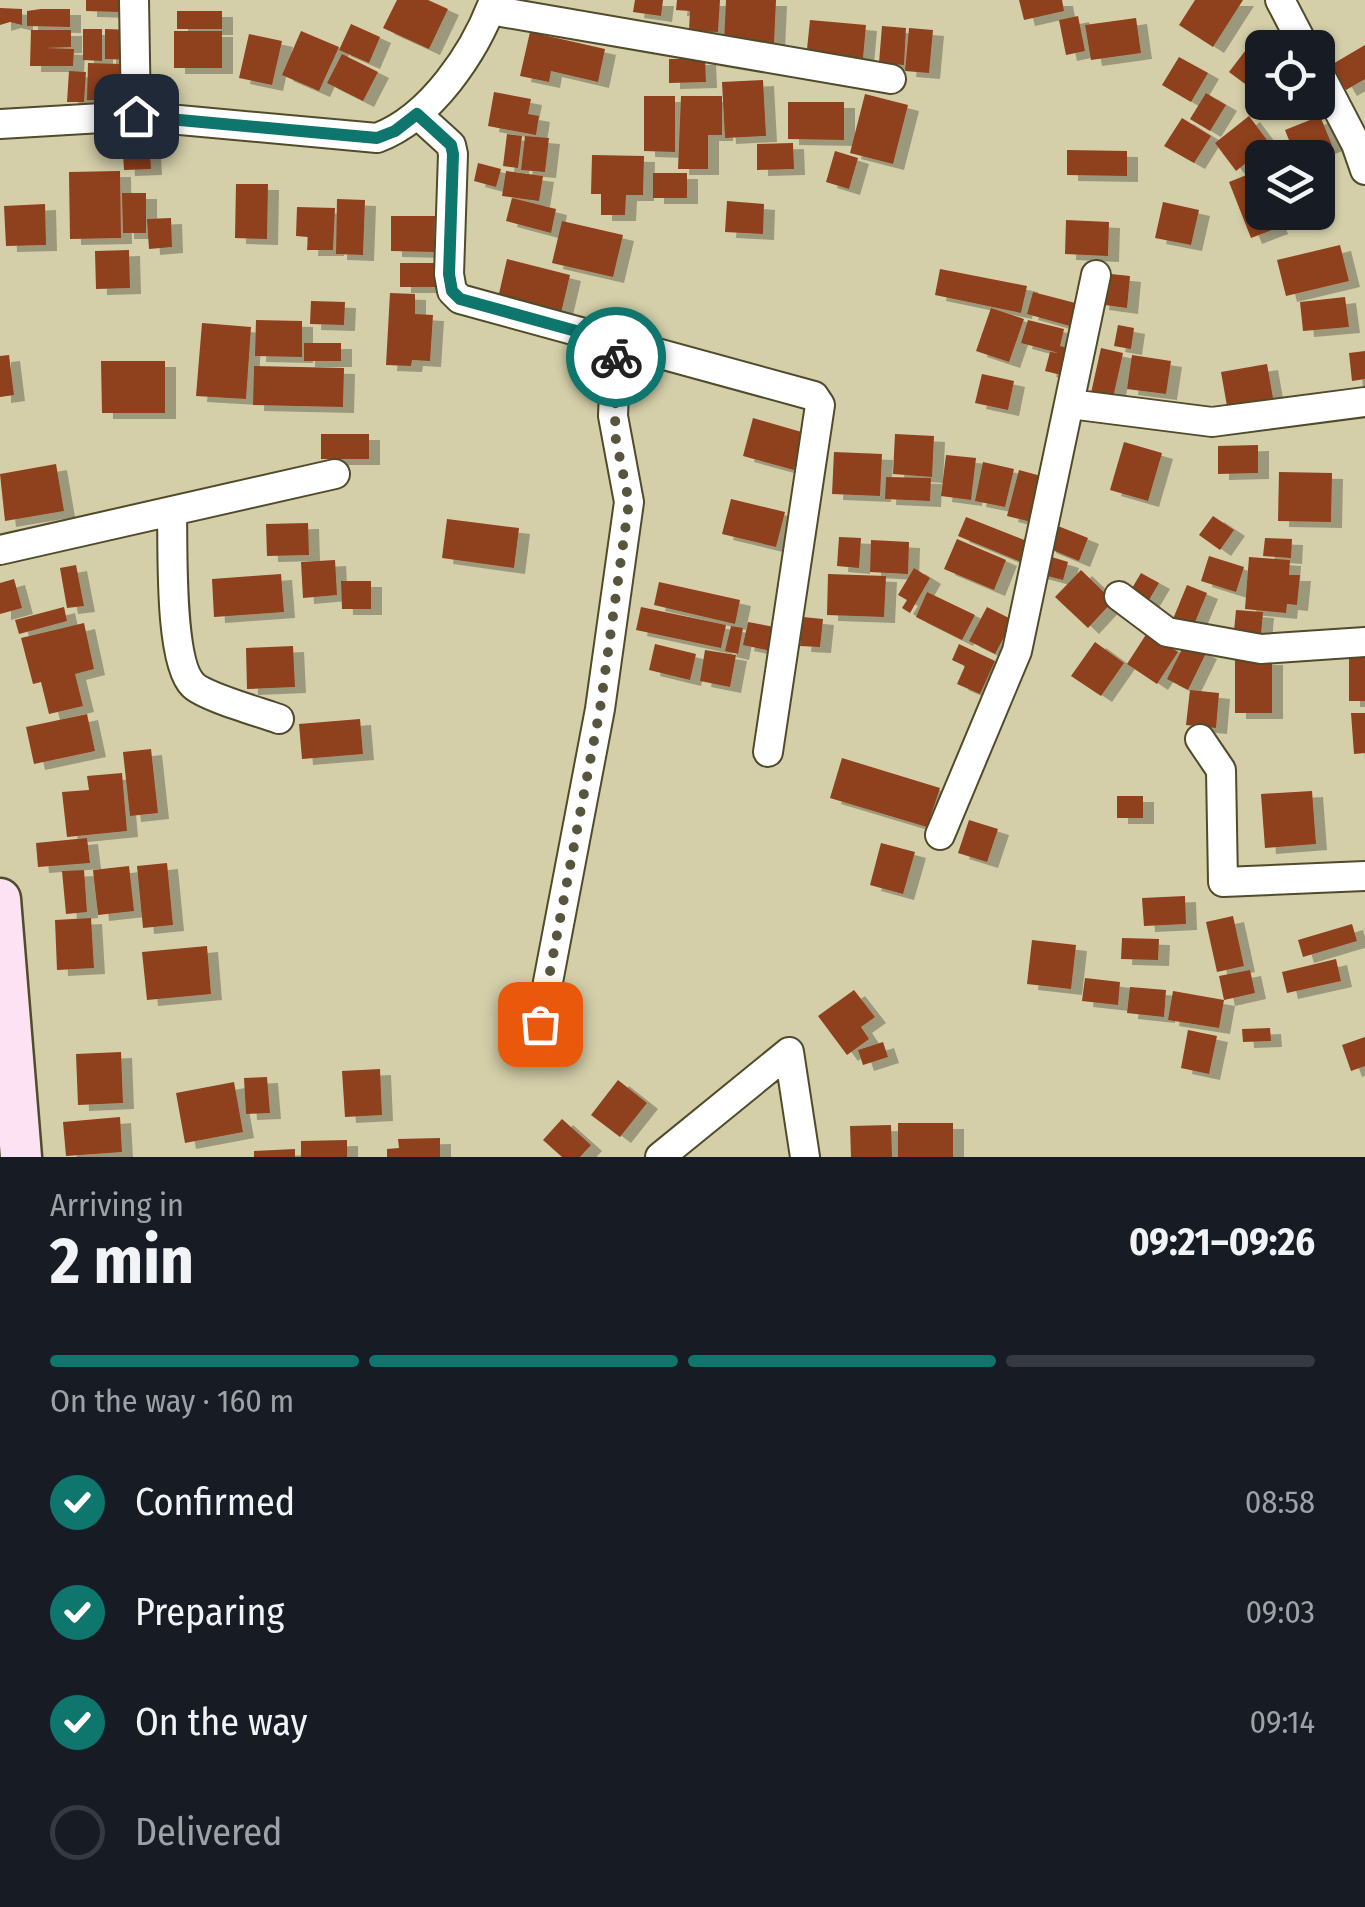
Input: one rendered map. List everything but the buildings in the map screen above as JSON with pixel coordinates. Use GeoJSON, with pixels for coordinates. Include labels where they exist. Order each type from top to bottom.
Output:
{"type":"FeatureCollection","features":[{"type":"Feature","properties":{"kind":"main road"},"geometry":{"type":"LineString","coordinates":[[0,899],[21,1157]]}},
{"type":"Feature","properties":{"kind":"street"},"geometry":{"type":"LineString","coordinates":[[134,0],[136,116]]}},
{"type":"Feature","properties":{"kind":"street"},"geometry":{"type":"LineString","coordinates":[[1280,0],[1296,30]]}},
{"type":"Feature","properties":{"kind":"street"},"geometry":{"type":"LineString","coordinates":[[0,124],[136,116],[377,138],[395,131],[417,114],[456,70],[492,5],[891,79]]}},
{"type":"Feature","properties":{"kind":"street"},"geometry":{"type":"LineString","coordinates":[[1335,104],[1365,170]]}},
{"type":"Feature","properties":{"kind":"street"},"geometry":{"type":"LineString","coordinates":[[417,114],[451,145],[449,274],[452,291],[460,299],[814,396],[820,405],[768,752]]}},
{"type":"Feature","properties":{"kind":"street"},"geometry":{"type":"LineString","coordinates":[[940,835],[1017,651],[1096,274]]}},
{"type":"Feature","properties":{"kind":"street"},"geometry":{"type":"LineString","coordinates":[[540,1024],[600,709],[629,502],[613,416],[616,342]]}},
{"type":"Feature","properties":{"kind":"street"},"geometry":{"type":"LineString","coordinates":[[1070,404],[1212,422],[1365,402]]}},
{"type":"Feature","properties":{"kind":"street"},"geometry":{"type":"LineString","coordinates":[[0,550],[335,474]]}},
{"type":"Feature","properties":{"kind":"street"},"geometry":{"type":"LineString","coordinates":[[172,511],[177,641],[183,673],[195,688],[279,719]]}},
{"type":"Feature","properties":{"kind":"street"},"geometry":{"type":"LineString","coordinates":[[1119,596],[1167,632],[1262,649],[1365,642]]}},
{"type":"Feature","properties":{"kind":"street"},"geometry":{"type":"LineString","coordinates":[[1200,738],[1221,770],[1223,882],[1365,876]]}},
{"type":"Feature","properties":{"kind":"street"},"geometry":{"type":"LineString","coordinates":[[660,1157],[788,1052],[805,1157]]}},
{"type":"Feature","properties":{"kind":"way so far"},"geometry":{"type":"LineString","coordinates":[[540,1024],[600,709],[629,502],[613,416],[616,357]]}},
{"type":"Feature","properties":{"kind":"route"},"geometry":{"type":"LineString","coordinates":[[136,116],[377,138],[395,131],[417,114],[451,145],[453,154],[449,274],[452,291],[460,299],[616,342],[616,357]]}}]}
